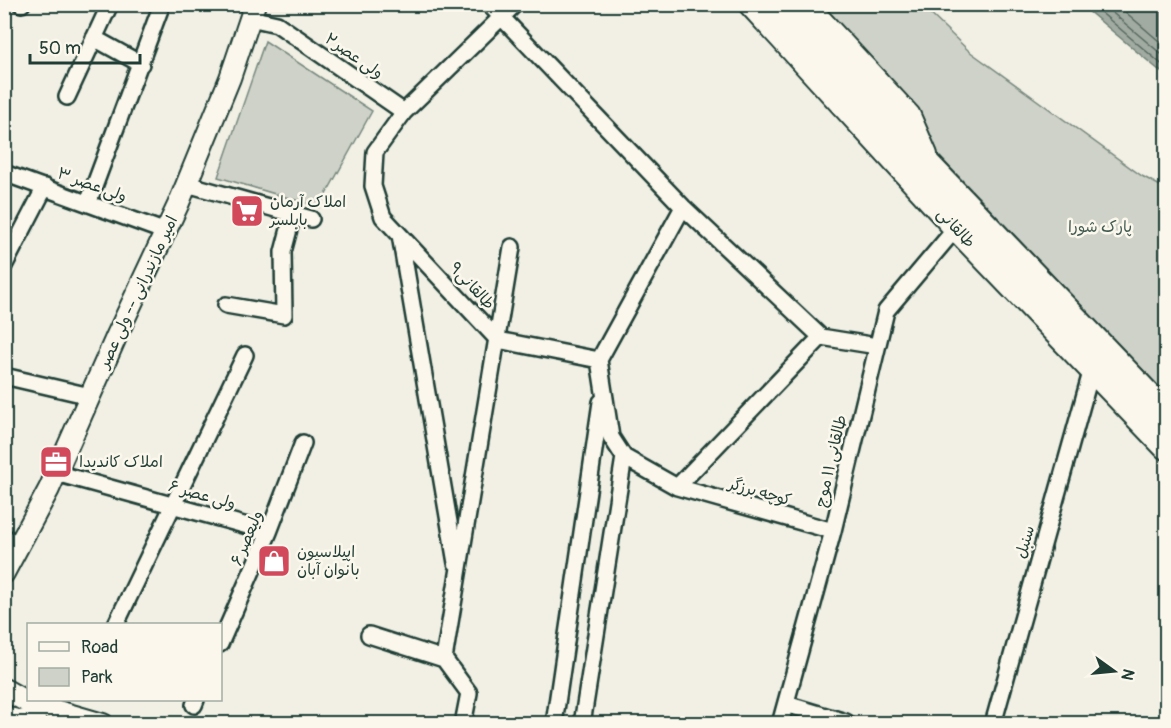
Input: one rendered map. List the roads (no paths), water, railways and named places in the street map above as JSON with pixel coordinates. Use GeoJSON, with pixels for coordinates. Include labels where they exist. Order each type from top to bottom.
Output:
{"type":"FeatureCollection","features":[{"type":"Feature","properties":{"kind":"main road","name":"طالقانی"},"geometry":{"type":"LineString","coordinates":[[751,4],[956,228],[1167,447]]}},
{"type":"Feature","properties":{"kind":"main road","name":"طالقانی"},"geometry":{"type":"LineString","coordinates":[[775,4],[1167,412]]}},
{"type":"Feature","properties":{"kind":"main road"},"geometry":{"type":"LineString","coordinates":[[804,4],[908,116],[916,128],[928,164]]}},
{"type":"Feature","properties":{"kind":"street"},"geometry":{"type":"LineString","coordinates":[[67,97],[110,4]]}},
{"type":"Feature","properties":{"kind":"street"},"geometry":{"type":"LineString","coordinates":[[88,204],[162,4]]}},
{"type":"Feature","properties":{"kind":"street"},"geometry":{"type":"LineString","coordinates":[[489,4],[683,207],[821,337],[877,346]]}},
{"type":"Feature","properties":{"kind":"street","name":"طالقانی۹"},"geometry":{"type":"LineString","coordinates":[[498,340],[382,217],[373,186],[375,152],[404,112],[515,4]]}},
{"type":"Feature","properties":{"kind":"street","name":"ولی عصر۲"},"geometry":{"type":"LineString","coordinates":[[252,11],[277,24],[404,112]]}},
{"type":"Feature","properties":{"kind":"street","name":"امیر مازندرانی -- ولی عصر"},"geometry":{"type":"LineString","coordinates":[[4,573],[12,541],[56,472],[166,232],[230,78],[252,11]]}},
{"type":"Feature","properties":{"kind":"street"},"geometry":{"type":"LineString","coordinates":[[94,38],[141,64]]}},
{"type":"Feature","properties":{"kind":"street","name":"ولی عصر ۳"},"geometry":{"type":"LineString","coordinates":[[4,173],[166,232]]}},
{"type":"Feature","properties":{"kind":"street"},"geometry":{"type":"LineString","coordinates":[[187,184],[311,219]]}},
{"type":"Feature","properties":{"kind":"street"},"geometry":{"type":"LineString","coordinates":[[4,266],[45,187]]}},
{"type":"Feature","properties":{"kind":"street"},"geometry":{"type":"LineString","coordinates":[[582,723],[624,457],[611,437],[599,360],[683,207]]}},
{"type":"Feature","properties":{"kind":"street"},"geometry":{"type":"LineString","coordinates":[[226,306],[284,315],[283,252],[293,214]]}},
{"type":"Feature","properties":{"kind":"street","name":"طالقانی ۱۱ موج"},"geometry":{"type":"LineString","coordinates":[[780,723],[833,531],[886,311],[956,228]]}},
{"type":"Feature","properties":{"kind":"street"},"geometry":{"type":"LineString","coordinates":[[400,235],[458,575]]}},
{"type":"Feature","properties":{"kind":"street"},"geometry":{"type":"LineString","coordinates":[[444,659],[512,247]]}},
{"type":"Feature","properties":{"kind":"street"},"geometry":{"type":"LineString","coordinates":[[677,487],[821,337]]}},
{"type":"Feature","properties":{"kind":"street"},"geometry":{"type":"LineString","coordinates":[[498,340],[599,360]]}},
{"type":"Feature","properties":{"kind":"street"},"geometry":{"type":"LineString","coordinates":[[116,623],[245,355]]}},
{"type":"Feature","properties":{"kind":"street","name":"سنبل"},"geometry":{"type":"LineString","coordinates":[[993,723],[1092,369]]}},
{"type":"Feature","properties":{"kind":"street"},"geometry":{"type":"LineString","coordinates":[[4,376],[90,396]]}},
{"type":"Feature","properties":{"kind":"street"},"geometry":{"type":"LineString","coordinates":[[554,723],[603,390]]}},
{"type":"Feature","properties":{"kind":"street","name":"ولیعصر ۶"},"geometry":{"type":"LineString","coordinates":[[222,639],[269,532],[303,443]]}},
{"type":"Feature","properties":{"kind":"street","name":"کوچه برزگر"},"geometry":{"type":"LineString","coordinates":[[624,457],[677,487],[833,531]]}},
{"type":"Feature","properties":{"kind":"street","name":"ولی عصر ۶"},"geometry":{"type":"LineString","coordinates":[[56,472],[269,532]]}},
{"type":"Feature","properties":{"kind":"street"},"geometry":{"type":"LineString","coordinates":[[369,635],[444,659],[469,693],[463,723]]}},
{"type":"Feature","properties":{"kind":"street"},"geometry":{"type":"LineString","coordinates":[[4,689],[27,702],[103,723]]}},
{"type":"Feature","properties":{"kind":"street"},"geometry":{"type":"LineString","coordinates":[[786,704],[846,722]]}},
{"type":"Feature","properties":{"kind":"street"},"geometry":{"type":"LineString","coordinates":[[4,717],[37,723]]}},
{"type":"Feature","properties":{"kind":"water"},"geometry":{"type":"Polygon","coordinates":[[[1081,5],[1166,5],[1166,76],[1081,5]]]}},
{"type":"Feature","properties":{"kind":"place","name":"املاک آرمان بابلسر"},"geometry":{"type":"Point","coordinates":[247,211]}},
{"type":"Feature","properties":{"kind":"place","name":"املاک کاندیدا"},"geometry":{"type":"Point","coordinates":[56,462]}},
{"type":"Feature","properties":{"kind":"place","name":"اپیلاسیون بانوان آبان"},"geometry":{"type":"Point","coordinates":[274,561]}},
{"type":"Feature","properties":{"kind":"park label","name":"پارک شورا"},"geometry":{"type":"Point","coordinates":[1100,227]}}]}
